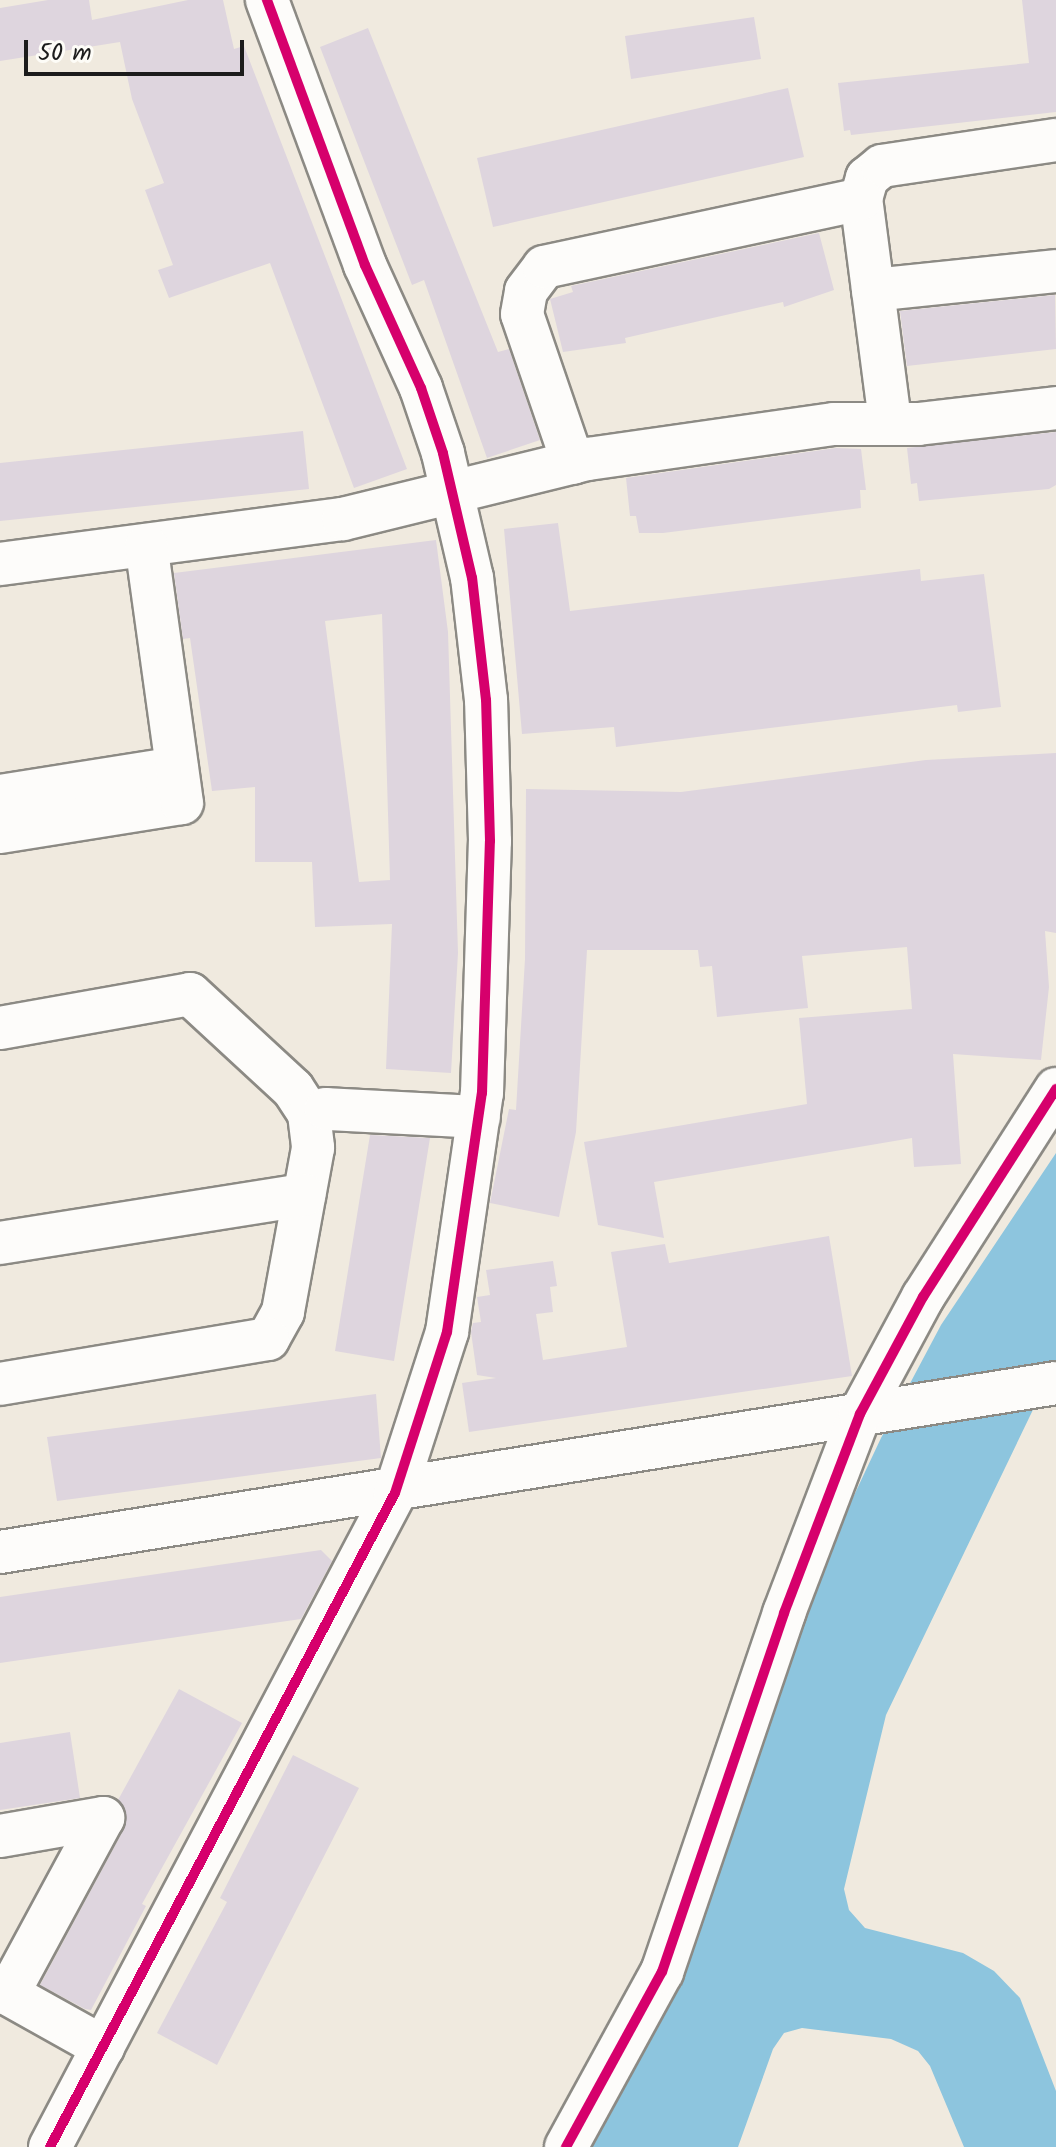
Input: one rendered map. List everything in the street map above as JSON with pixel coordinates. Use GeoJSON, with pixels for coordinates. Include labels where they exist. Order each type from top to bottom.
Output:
{"type":"FeatureCollection","features":[{"type":"Feature","properties":{"kind":"street"},"geometry":{"type":"LineString","coordinates":[[50,2147],[396,1488],[447,1332],[479,1117],[490,921],[486,700],[472,578],[454,494],[421,388],[365,265],[267,0]]}},
{"type":"Feature","properties":{"kind":"street"},"geometry":{"type":"LineString","coordinates":[[890,421],[861,199],[867,178],[882,166],[1056,140]]}},
{"type":"Feature","properties":{"kind":"street"},"geometry":{"type":"LineString","coordinates":[[573,463],[522,314],[526,291],[544,267],[861,199]]}},
{"type":"Feature","properties":{"kind":"street"},"geometry":{"type":"LineString","coordinates":[[873,290],[1056,271]]}},
{"type":"Feature","properties":{"kind":"street"},"geometry":{"type":"LineString","coordinates":[[0,564],[343,519],[573,463],[834,424],[890,421],[918,424],[1056,408]]}},
{"type":"Feature","properties":{"kind":"street"},"geometry":{"type":"LineString","coordinates":[[0,832],[182,803],[146,545]]}},
{"type":"Feature","properties":{"kind":"street"},"geometry":{"type":"LineString","coordinates":[[0,796],[177,768]]}},
{"type":"Feature","properties":{"kind":"street"},"geometry":{"type":"LineString","coordinates":[[0,1028],[190,994],[293,1089],[309,1114],[313,1148],[283,1312],[268,1339],[0,1384]]}},
{"type":"Feature","properties":{"kind":"street"},"geometry":{"type":"LineString","coordinates":[[566,2147],[662,1972],[784,1613],[877,1411],[923,1297],[1056,1089]]}},
{"type":"Feature","properties":{"kind":"street"},"geometry":{"type":"LineString","coordinates":[[309,1114],[326,1109],[479,1117]]}},
{"type":"Feature","properties":{"kind":"street"},"geometry":{"type":"LineString","coordinates":[[0,1243],[304,1195]]}},
{"type":"Feature","properties":{"kind":"street"},"geometry":{"type":"LineString","coordinates":[[0,1552],[1054,1384]]}},
{"type":"Feature","properties":{"kind":"street"},"geometry":{"type":"LineString","coordinates":[[0,1836],[103,1818],[8,1994],[103,2047]]}},
{"type":"Feature","properties":{"kind":"street"},"geometry":{"type":"LineString","coordinates":[[0,1959],[27,1908]]}},
{"type":"Feature","properties":{"kind":"water"},"geometry":{"type":"Polygon","coordinates":[[[1056,1153],[1056,1362],[886,1715],[844,1889],[849,1910],[865,1928],[963,1953],[994,1971],[1020,1998],[1056,2091],[1056,2147],[964,2147],[930,2066],[918,2051],[891,2039],[802,2028],[784,2033],[773,2049],[738,2147],[580,2147],[809,1591],[881,1438],[941,1325],[1056,1153]]]}},
{"type":"Feature","properties":{"kind":"building"},"geometry":{"type":"Polygon","coordinates":[[[48,0],[89,0],[92,20],[188,0],[223,0],[234,49],[244,46],[407,469],[354,488],[270,263],[169,298],[158,270],[173,265],[145,190],[164,183],[132,99],[120,42],[0,61],[0,8],[48,0]]]}},
{"type":"Feature","properties":{"kind":"building"},"geometry":{"type":"Polygon","coordinates":[[[1022,0],[1056,0],[1056,112],[851,135],[850,130],[844,131],[838,83],[1029,63],[1022,0]]]}},
{"type":"Feature","properties":{"kind":"building"},"geometry":{"type":"Polygon","coordinates":[[[754,17],[761,59],[631,79],[625,36],[754,17]]]}},
{"type":"Feature","properties":{"kind":"building"},"geometry":{"type":"Polygon","coordinates":[[[368,28],[498,352],[509,349],[540,440],[487,458],[424,280],[412,285],[320,47],[368,28]]]}},
{"type":"Feature","properties":{"kind":"building"},"geometry":{"type":"Polygon","coordinates":[[[788,88],[804,157],[493,227],[477,158],[788,88]]]}},
{"type":"Feature","properties":{"kind":"building"},"geometry":{"type":"Polygon","coordinates":[[[819,233],[834,290],[784,307],[783,302],[625,338],[626,343],[563,352],[550,299],[573,292],[571,286],[819,233]]]}},
{"type":"Feature","properties":{"kind":"building"},"geometry":{"type":"Polygon","coordinates":[[[1055,295],[1056,349],[907,366],[900,311],[1055,295]]]}},
{"type":"Feature","properties":{"kind":"building"},"geometry":{"type":"Polygon","coordinates":[[[303,431],[309,489],[0,521],[0,463],[303,431]]]}},
{"type":"Feature","properties":{"kind":"building"},"geometry":{"type":"Polygon","coordinates":[[[1056,432],[1056,485],[1049,489],[919,501],[917,483],[911,484],[907,448],[1056,432]]]}},
{"type":"Feature","properties":{"kind":"building"},"geometry":{"type":"Polygon","coordinates":[[[836,448],[861,449],[866,490],[860,490],[861,508],[663,533],[639,533],[636,516],[630,516],[626,478],[836,448]]]}},
{"type":"Feature","properties":{"kind":"building"},"geometry":{"type":"Polygon","coordinates":[[[558,523],[570,611],[920,569],[921,581],[984,574],[1001,707],[958,712],[957,705],[616,747],[614,727],[522,734],[504,529],[558,523]]]}},
{"type":"Feature","properties":{"kind":"building"},"geometry":{"type":"Polygon","coordinates":[[[436,540],[448,632],[458,953],[451,1073],[386,1069],[392,924],[315,927],[312,862],[255,862],[255,787],[212,791],[190,638],[183,639],[174,573],[436,540]],[[382,614],[325,621],[359,882],[390,880],[382,614]]]}},
{"type":"Feature","properties":{"kind":"building"},"geometry":{"type":"Polygon","coordinates":[[[1056,753],[1056,933],[1045,931],[1049,987],[1041,1060],[953,1054],[961,1164],[914,1167],[912,1138],[654,1182],[664,1238],[598,1225],[584,1142],[807,1104],[799,1018],[912,1009],[907,947],[802,956],[808,1008],[717,1017],[712,966],[700,967],[698,950],[587,950],[576,1132],[559,1217],[490,1203],[509,1109],[516,1110],[525,959],[526,789],[681,792],[926,760],[1056,753]]]}},
{"type":"Feature","properties":{"kind":"building"},"geometry":{"type":"Polygon","coordinates":[[[370,1135],[430,1138],[394,1361],[335,1351],[370,1135]]]}},
{"type":"Feature","properties":{"kind":"building"},"geometry":{"type":"Polygon","coordinates":[[[829,1236],[852,1376],[469,1432],[462,1383],[496,1378],[477,1375],[471,1332],[473,1323],[481,1322],[477,1297],[490,1295],[486,1270],[553,1261],[557,1286],[550,1287],[553,1312],[536,1314],[543,1360],[627,1347],[611,1252],[665,1244],[669,1263],[829,1236]]]}},
{"type":"Feature","properties":{"kind":"building"},"geometry":{"type":"Polygon","coordinates":[[[376,1394],[381,1458],[57,1501],[47,1437],[376,1394]]]}},
{"type":"Feature","properties":{"kind":"building"},"geometry":{"type":"Polygon","coordinates":[[[321,1550],[332,1561],[301,1619],[0,1663],[0,1597],[321,1550]]]}},
{"type":"Feature","properties":{"kind":"building"},"geometry":{"type":"Polygon","coordinates":[[[179,1689],[242,1723],[142,1904],[146,1906],[91,2010],[85,2009],[40,1985],[124,1829],[126,1813],[118,1800],[179,1689]]]}},
{"type":"Feature","properties":{"kind":"building"},"geometry":{"type":"Polygon","coordinates":[[[70,1732],[80,1798],[0,1810],[0,1743],[70,1732]]]}},
{"type":"Feature","properties":{"kind":"building"},"geometry":{"type":"Polygon","coordinates":[[[293,1755],[359,1788],[217,2065],[157,2033],[227,1902],[220,1898],[293,1755]]]}},
{"type":"Feature","properties":{"kind":"cycle path"},"geometry":{"type":"LineString","coordinates":[[50,2147],[395,1493],[447,1332],[482,1093],[490,841],[486,700],[472,578],[443,453],[421,388],[365,265],[267,0]]}},
{"type":"Feature","properties":{"kind":"cycle path"},"geometry":{"type":"LineString","coordinates":[[566,2147],[662,1972],[784,1613],[860,1414],[923,1297],[1056,1089]]}}]}
